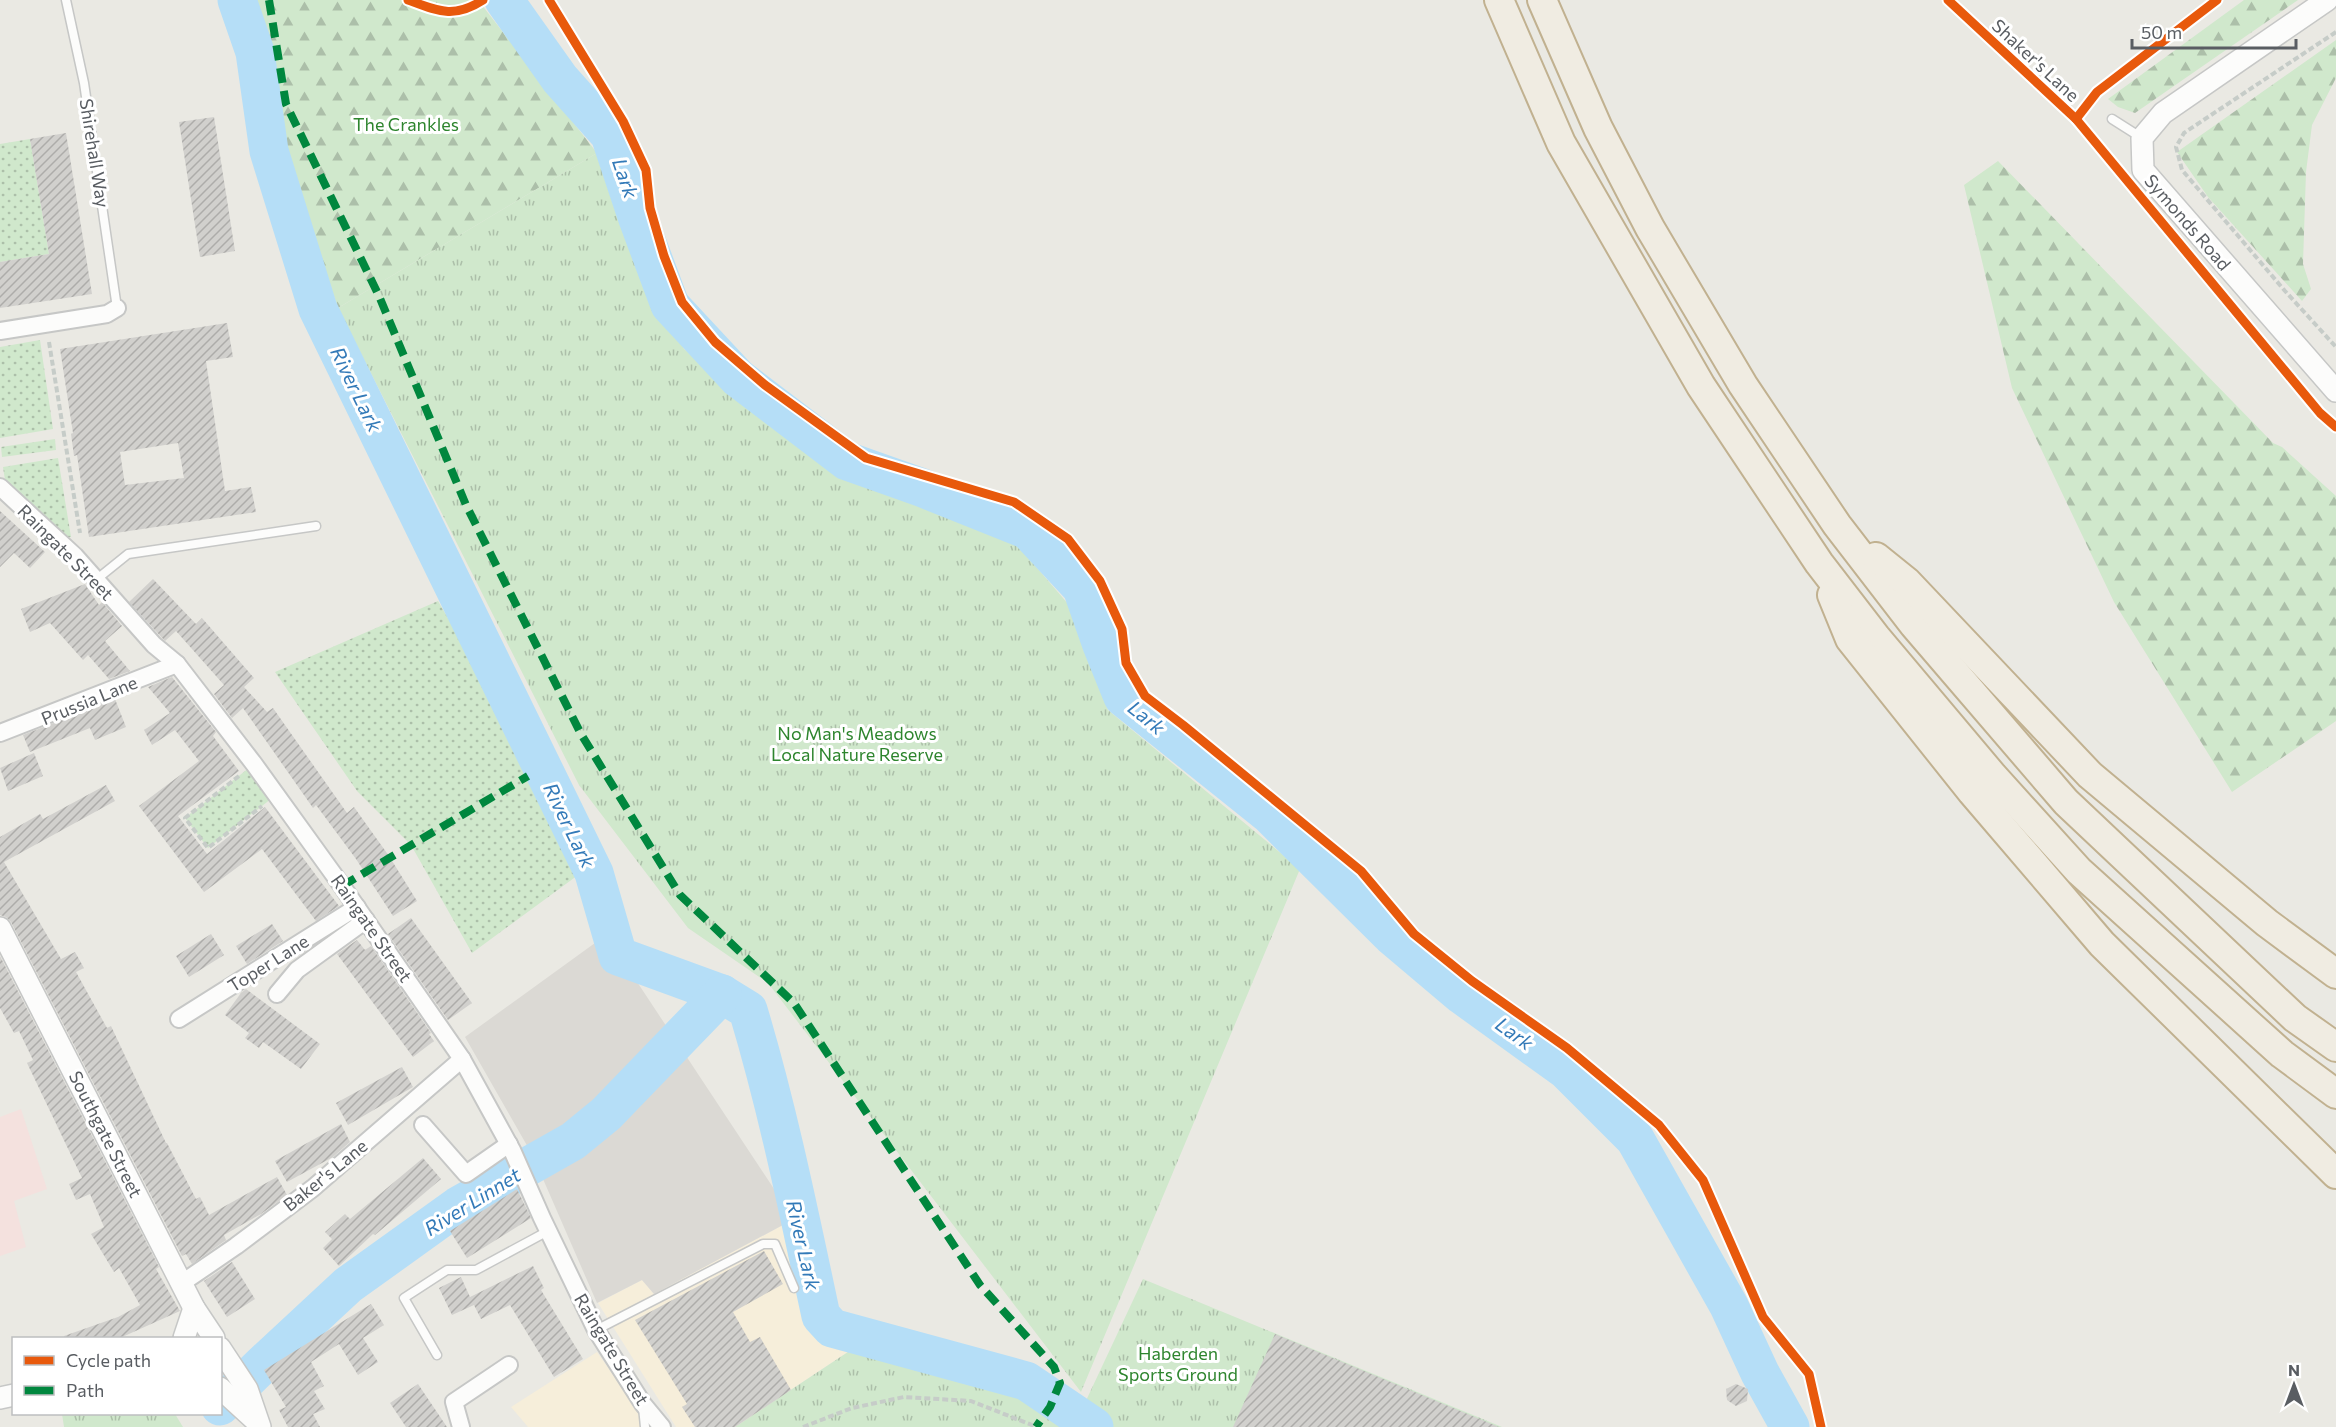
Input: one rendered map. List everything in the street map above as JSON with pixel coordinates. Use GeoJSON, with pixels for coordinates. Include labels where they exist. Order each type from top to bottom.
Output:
{"type":"FeatureCollection","features":[{"type":"Feature","properties":{"kind":"highway"},"geometry":{"type":"LineString","coordinates":[[1499,0],[1566,153],[1701,386],[1819,562],[1876,637],[1993,776],[2079,871],[2282,1054],[2336,1094]]}},
{"type":"Feature","properties":{"kind":"highway"},"geometry":{"type":"LineString","coordinates":[[1542,0],[1598,128],[1650,228],[1743,385],[1837,525],[1914,625],[2066,802],[2295,1018],[2336,1047]]}},
{"type":"Feature","properties":{"kind":"highway"},"geometry":{"type":"LineString","coordinates":[[1837,525],[1907,582],[2090,775],[2267,923],[2336,974]]}},
{"type":"Feature","properties":{"kind":"highway"},"geometry":{"type":"LineString","coordinates":[[1819,562],[1850,639],[1972,792],[2102,944],[2336,1174]]}},
{"type":"Feature","properties":{"kind":"street"},"geometry":{"type":"LineString","coordinates":[[2142,138],[2163,113],[2327,0]]}},
{"type":"Feature","properties":{"kind":"street","name":"Symonds Road"},"geometry":{"type":"LineString","coordinates":[[2142,138],[2142,170],[2336,391]]}},
{"type":"Feature","properties":{"kind":"street"},"geometry":{"type":"LineString","coordinates":[[0,331],[107,314],[117,308]]}},
{"type":"Feature","properties":{"kind":"street","name":"Raingate Street"},"geometry":{"type":"LineString","coordinates":[[0,487],[75,556],[154,645],[177,664],[254,764],[361,914],[462,1059],[510,1147],[596,1330],[643,1404],[662,1427]]}},
{"type":"Feature","properties":{"kind":"street","name":"Prussia Lane"},"geometry":{"type":"LineString","coordinates":[[0,734],[177,664]]}},
{"type":"Feature","properties":{"kind":"street","name":"Toper Lane"},"geometry":{"type":"LineString","coordinates":[[277,994],[297,970],[361,914]]}},
{"type":"Feature","properties":{"kind":"street","name":"Toper Lane"},"geometry":{"type":"LineString","coordinates":[[179,1019],[361,914]]}},
{"type":"Feature","properties":{"kind":"street","name":"Southgate Street"},"geometry":{"type":"LineString","coordinates":[[0,928],[194,1308],[213,1337]]}},
{"type":"Feature","properties":{"kind":"street","name":"Baker's Lane"},"geometry":{"type":"LineString","coordinates":[[182,1283],[313,1188],[462,1059]]}},
{"type":"Feature","properties":{"kind":"street"},"geometry":{"type":"LineString","coordinates":[[423,1125],[466,1174],[510,1147]]}},
{"type":"Feature","properties":{"kind":"street"},"geometry":{"type":"LineString","coordinates":[[184,1337],[194,1308]]}},
{"type":"Feature","properties":{"kind":"street"},"geometry":{"type":"LineString","coordinates":[[222,1354],[233,1388],[258,1425]]}},
{"type":"Feature","properties":{"kind":"street"},"geometry":{"type":"LineString","coordinates":[[461,1427],[454,1402],[509,1365]]}},
{"type":"Feature","properties":{"kind":"lane","name":"Shirehall Way"},"geometry":{"type":"LineString","coordinates":[[66,0],[84,83],[117,308]]}},
{"type":"Feature","properties":{"kind":"lane"},"geometry":{"type":"LineString","coordinates":[[2112,119],[2142,138]]}},
{"type":"Feature","properties":{"kind":"lane"},"geometry":{"type":"LineString","coordinates":[[97,579],[128,554],[316,526]]}},
{"type":"Feature","properties":{"kind":"lane"},"geometry":{"type":"LineString","coordinates":[[437,1354],[404,1298],[447,1270],[476,1270],[548,1231]]}},
{"type":"Feature","properties":{"kind":"lane"},"geometry":{"type":"LineString","coordinates":[[596,1330],[763,1244],[775,1244],[794,1288]]}},
{"type":"Feature","properties":{"kind":"lane"},"geometry":{"type":"LineString","coordinates":[[643,1404],[645,1427]]}},
{"type":"Feature","properties":{"kind":"path"},"geometry":{"type":"LineString","coordinates":[[549,0],[623,121],[646,170],[650,208],[664,256],[682,302],[715,342],[765,385],[866,458],[1014,502],[1068,539],[1101,581],[1122,629],[1126,663],[1145,696],[1360,871],[1414,934],[1472,981],[1566,1048],[1659,1125],[1703,1180],[1763,1317],[1809,1374],[1821,1427]]}},
{"type":"Feature","properties":{"kind":"path"},"geometry":{"type":"LineString","coordinates":[[2336,32],[2184,133],[2176,147],[2182,170],[2284,291],[2336,347]]}},
{"type":"Feature","properties":{"kind":"path"},"geometry":{"type":"LineString","coordinates":[[46,324],[81,541],[75,556]]}},
{"type":"Feature","properties":{"kind":"path"},"geometry":{"type":"LineString","coordinates":[[254,764],[184,818],[208,848],[276,795]]}},
{"type":"Feature","properties":{"kind":"path"},"geometry":{"type":"LineString","coordinates":[[803,1427],[852,1408],[904,1397],[970,1401],[1036,1427]]}},
{"type":"Feature","properties":{"kind":"shaded area"},"geometry":{"type":"Polygon","coordinates":[[[606,935],[794,1219],[654,1294],[642,1280],[597,1303],[533,1156],[465,1037],[606,935]]]}},
{"type":"Feature","properties":{"kind":"shaded area"},"geometry":{"type":"Polygon","coordinates":[[[21,1109],[47,1189],[14,1201],[26,1247],[0,1256],[0,1117],[21,1109]]]}},
{"type":"Feature","properties":{"kind":"shaded area"},"geometry":{"type":"Polygon","coordinates":[[[794,1219],[818,1325],[829,1333],[863,1342],[735,1427],[676,1427],[598,1303],[642,1280],[654,1294],[794,1219]]]}},
{"type":"Feature","properties":{"kind":"shaded area"},"geometry":{"type":"Polygon","coordinates":[[[597,1352],[650,1427],[528,1427],[511,1407],[597,1352]]]}},
{"type":"Feature","properties":{"kind":"green space","name":"The Crankles"},"geometry":{"type":"Polygon","coordinates":[[[247,0],[478,0],[597,153],[338,308],[278,129],[264,52],[247,0]]]}},
{"type":"Feature","properties":{"kind":"green space"},"geometry":{"type":"Polygon","coordinates":[[[2244,0],[2298,0],[2135,113],[2118,107],[2108,99],[2244,0]]]}},
{"type":"Feature","properties":{"kind":"green space"},"geometry":{"type":"Polygon","coordinates":[[[2336,40],[2336,78],[2312,125],[2306,172],[2303,264],[2311,289],[2302,301],[2208,197],[2177,152],[2336,40]]]}},
{"type":"Feature","properties":{"kind":"green space"},"geometry":{"type":"Polygon","coordinates":[[[30,139],[49,254],[0,262],[0,144],[30,139]]]}},
{"type":"Feature","properties":{"kind":"green space","name":"No Man's Meadows Local Nature Reserve"},"geometry":{"type":"Polygon","coordinates":[[[597,153],[610,171],[638,255],[684,349],[841,470],[1007,533],[1069,605],[1108,710],[1300,869],[1081,1392],[768,983],[688,928],[579,785],[338,308],[597,153]]]}},
{"type":"Feature","properties":{"kind":"green space"},"geometry":{"type":"Polygon","coordinates":[[[1998,161],[2273,443],[2282,447],[2336,496],[2336,721],[2232,792],[2114,602],[2012,388],[1964,185],[1998,161]]]}},
{"type":"Feature","properties":{"kind":"green space"},"geometry":{"type":"Polygon","coordinates":[[[40,340],[53,429],[0,438],[0,347],[40,340]]]}},
{"type":"Feature","properties":{"kind":"green space"},"geometry":{"type":"Polygon","coordinates":[[[55,439],[56,450],[2,457],[1,447],[55,439]]]}},
{"type":"Feature","properties":{"kind":"green space"},"geometry":{"type":"Polygon","coordinates":[[[58,458],[71,537],[64,538],[5,480],[3,467],[58,458]]]}},
{"type":"Feature","properties":{"kind":"green space"},"geometry":{"type":"Polygon","coordinates":[[[438,601],[537,771],[589,867],[472,953],[411,845],[357,791],[275,672],[438,601]]]}},
{"type":"Feature","properties":{"kind":"green space"},"geometry":{"type":"Polygon","coordinates":[[[254,764],[276,795],[208,848],[185,818],[254,764]]]}},
{"type":"Feature","properties":{"kind":"green space","name":"Haberden Sports Ground"},"geometry":{"type":"Polygon","coordinates":[[[1143,1279],[1502,1427],[1108,1427],[1083,1407],[1143,1279]]]}},
{"type":"Feature","properties":{"kind":"green space"},"geometry":{"type":"Polygon","coordinates":[[[863,1342],[1027,1391],[1076,1427],[735,1427],[863,1342]]]}},
{"type":"Feature","properties":{"kind":"green space"},"geometry":{"type":"Polygon","coordinates":[[[62,1415],[176,1415],[183,1427],[64,1427],[62,1415]]]}},
{"type":"Feature","properties":{"kind":"building"},"geometry":{"type":"Polygon","coordinates":[[[214,117],[235,251],[200,257],[179,122],[214,117]]]}},
{"type":"Feature","properties":{"kind":"building"},"geometry":{"type":"Polygon","coordinates":[[[66,133],[92,294],[0,308],[0,262],[49,254],[30,139],[66,133]]]}},
{"type":"Feature","properties":{"kind":"building"},"geometry":{"type":"Polygon","coordinates":[[[227,323],[233,357],[206,361],[225,491],[251,487],[256,512],[89,537],[77,455],[74,456],[71,434],[73,433],[60,349],[227,323]],[[178,443],[120,452],[125,485],[184,478],[178,443]]]}},
{"type":"Feature","properties":{"kind":"building"},"geometry":{"type":"Polygon","coordinates":[[[0,511],[45,552],[30,568],[14,553],[0,567],[0,511]]]}},
{"type":"Feature","properties":{"kind":"building"},"geometry":{"type":"Polygon","coordinates":[[[153,579],[196,624],[202,618],[254,678],[244,687],[267,712],[273,708],[347,813],[354,807],[417,901],[393,916],[356,859],[316,805],[313,808],[243,708],[232,718],[214,694],[224,685],[176,631],[165,641],[129,602],[153,579]]]}},
{"type":"Feature","properties":{"kind":"building"},"geometry":{"type":"Polygon","coordinates":[[[85,584],[99,605],[102,602],[122,626],[105,641],[130,671],[109,679],[88,655],[83,660],[50,623],[30,632],[21,609],[85,584]]]}},
{"type":"Feature","properties":{"kind":"building"},"geometry":{"type":"Polygon","coordinates":[[[172,677],[216,732],[213,736],[239,771],[178,816],[207,854],[265,807],[339,906],[316,921],[262,849],[204,892],[139,806],[199,761],[175,730],[152,745],[144,730],[170,713],[148,687],[172,677]]]}},
{"type":"Feature","properties":{"kind":"building"},"geometry":{"type":"Polygon","coordinates":[[[115,699],[126,727],[95,740],[90,728],[30,752],[23,735],[115,699]]]}},
{"type":"Feature","properties":{"kind":"building"},"geometry":{"type":"Polygon","coordinates":[[[34,753],[43,776],[8,791],[0,768],[34,753]]]}},
{"type":"Feature","properties":{"kind":"building"},"geometry":{"type":"Polygon","coordinates":[[[106,785],[115,801],[4,862],[61,959],[75,952],[84,968],[76,972],[107,1028],[111,1026],[166,1143],[196,1199],[200,1197],[209,1215],[277,1177],[287,1195],[261,1214],[224,1235],[226,1240],[192,1264],[186,1254],[182,1256],[11,922],[0,915],[0,837],[40,814],[43,819],[106,785]]]}},
{"type":"Feature","properties":{"kind":"building"},"geometry":{"type":"Polygon","coordinates":[[[411,918],[472,1003],[448,1020],[388,934],[411,918]]]}},
{"type":"Feature","properties":{"kind":"building"},"geometry":{"type":"Polygon","coordinates":[[[272,924],[283,941],[247,964],[236,946],[272,924]]]}},
{"type":"Feature","properties":{"kind":"building"},"geometry":{"type":"Polygon","coordinates":[[[211,934],[224,955],[189,977],[176,956],[211,934]]]}},
{"type":"Feature","properties":{"kind":"building"},"geometry":{"type":"Polygon","coordinates":[[[357,940],[365,950],[371,946],[431,1033],[429,1034],[434,1041],[413,1057],[337,954],[357,940]]]}},
{"type":"Feature","properties":{"kind":"building"},"geometry":{"type":"Polygon","coordinates":[[[0,956],[159,1267],[156,1269],[180,1311],[122,1337],[64,1337],[118,1317],[140,1305],[119,1268],[114,1272],[91,1234],[104,1227],[90,1194],[76,1200],[69,1184],[82,1178],[27,1063],[33,1060],[19,1031],[14,1033],[0,1008],[0,956]]]}},
{"type":"Feature","properties":{"kind":"building"},"geometry":{"type":"Polygon","coordinates":[[[246,989],[320,1044],[301,1069],[263,1042],[259,1048],[245,1038],[249,1033],[225,1015],[246,989]]]}},
{"type":"Feature","properties":{"kind":"building"},"geometry":{"type":"Polygon","coordinates":[[[402,1067],[413,1087],[348,1125],[336,1103],[402,1067]]]}},
{"type":"Feature","properties":{"kind":"building"},"geometry":{"type":"Polygon","coordinates":[[[341,1124],[350,1142],[333,1157],[287,1182],[275,1161],[341,1124]]]}},
{"type":"Feature","properties":{"kind":"building"},"geometry":{"type":"Polygon","coordinates":[[[423,1158],[441,1179],[375,1235],[373,1234],[339,1266],[323,1248],[332,1239],[325,1232],[345,1214],[350,1219],[423,1158]]]}},
{"type":"Feature","properties":{"kind":"building"},"geometry":{"type":"Polygon","coordinates":[[[517,1189],[531,1218],[467,1258],[450,1231],[517,1189]]]}},
{"type":"Feature","properties":{"kind":"building"},"geometry":{"type":"Polygon","coordinates":[[[764,1251],[783,1284],[733,1312],[750,1342],[760,1337],[791,1390],[735,1427],[695,1427],[682,1407],[687,1404],[635,1320],[764,1251]]]}},
{"type":"Feature","properties":{"kind":"building"},"geometry":{"type":"Polygon","coordinates":[[[232,1262],[255,1299],[227,1317],[204,1281],[232,1262]]]}},
{"type":"Feature","properties":{"kind":"building"},"geometry":{"type":"Polygon","coordinates":[[[533,1266],[544,1288],[541,1290],[583,1359],[554,1377],[510,1305],[481,1319],[474,1305],[452,1315],[439,1288],[461,1277],[470,1297],[533,1266]]]}},
{"type":"Feature","properties":{"kind":"building"},"geometry":{"type":"Polygon","coordinates":[[[371,1304],[384,1325],[363,1338],[378,1362],[358,1375],[339,1344],[311,1362],[324,1386],[314,1391],[325,1409],[313,1414],[320,1427],[288,1427],[279,1410],[286,1407],[264,1370],[371,1304]]]}},
{"type":"Feature","properties":{"kind":"building"},"geometry":{"type":"Polygon","coordinates":[[[1275,1334],[1499,1427],[1233,1427],[1275,1334]]]}},
{"type":"Feature","properties":{"kind":"building"},"geometry":{"type":"Polygon","coordinates":[[[418,1384],[447,1427],[406,1427],[390,1403],[418,1384]]]}},
{"type":"Feature","properties":{"kind":"building"},"geometry":{"type":"Polygon","coordinates":[[[1736,1384],[1748,1389],[1747,1401],[1736,1406],[1727,1400],[1726,1389],[1736,1384]]]}},
{"type":"Feature","properties":{"kind":"waterway","name":"River Lark"},"geometry":{"type":"LineString","coordinates":[[237,0],[255,52],[269,151],[318,309],[594,873],[618,956],[722,994],[748,1010],[778,1124],[821,1316],[832,1328],[1026,1381],[1094,1427]]}},
{"type":"Feature","properties":{"kind":"waterway","name":"Lark"},"geometry":{"type":"LineString","coordinates":[[504,0],[560,79],[610,135],[670,305],[738,378],[847,461],[923,488],[1028,530],[1082,588],[1123,697],[1269,814],[1391,935],[1462,995],[1566,1070],[1635,1139],[1729,1306],[1760,1373],[1790,1427]]}},
{"type":"Feature","properties":{"kind":"waterway","name":"River Linnet"},"geometry":{"type":"LineString","coordinates":[[222,1404],[348,1285],[458,1206],[573,1141],[606,1114],[722,994]]}},
{"type":"Feature","properties":{"kind":"marked path"},"geometry":{"type":"LineString","coordinates":[[269,0],[286,104],[379,296],[466,505],[581,734],[680,895],[794,1003],[980,1285],[1054,1367],[1060,1383],[1050,1407],[1036,1427]]}},
{"type":"Feature","properties":{"kind":"marked path"},"geometry":{"type":"LineString","coordinates":[[342,886],[528,776]]}},
{"type":"Feature","properties":{"kind":"cycle path"},"geometry":{"type":"LineString","coordinates":[[408,0],[446,11],[463,10],[483,0]]}},
{"type":"Feature","properties":{"kind":"cycle path"},"geometry":{"type":"LineString","coordinates":[[549,0],[623,121],[646,170],[650,208],[664,256],[682,302],[715,342],[765,385],[866,458],[1014,502],[1068,539],[1100,581],[1122,629],[1126,663],[1145,696],[1361,871],[1414,934],[1472,981],[1567,1048],[1659,1125],[1703,1180],[1763,1317],[1809,1374],[1821,1427]]}},
{"type":"Feature","properties":{"kind":"cycle path","name":"Shaker's Lane"},"geometry":{"type":"LineString","coordinates":[[1948,0],[2076,119],[2320,413],[2336,427]]}},
{"type":"Feature","properties":{"kind":"cycle path","name":"Shaker's Lane"},"geometry":{"type":"LineString","coordinates":[[2076,119],[2097,92],[2217,0]]}}]}
